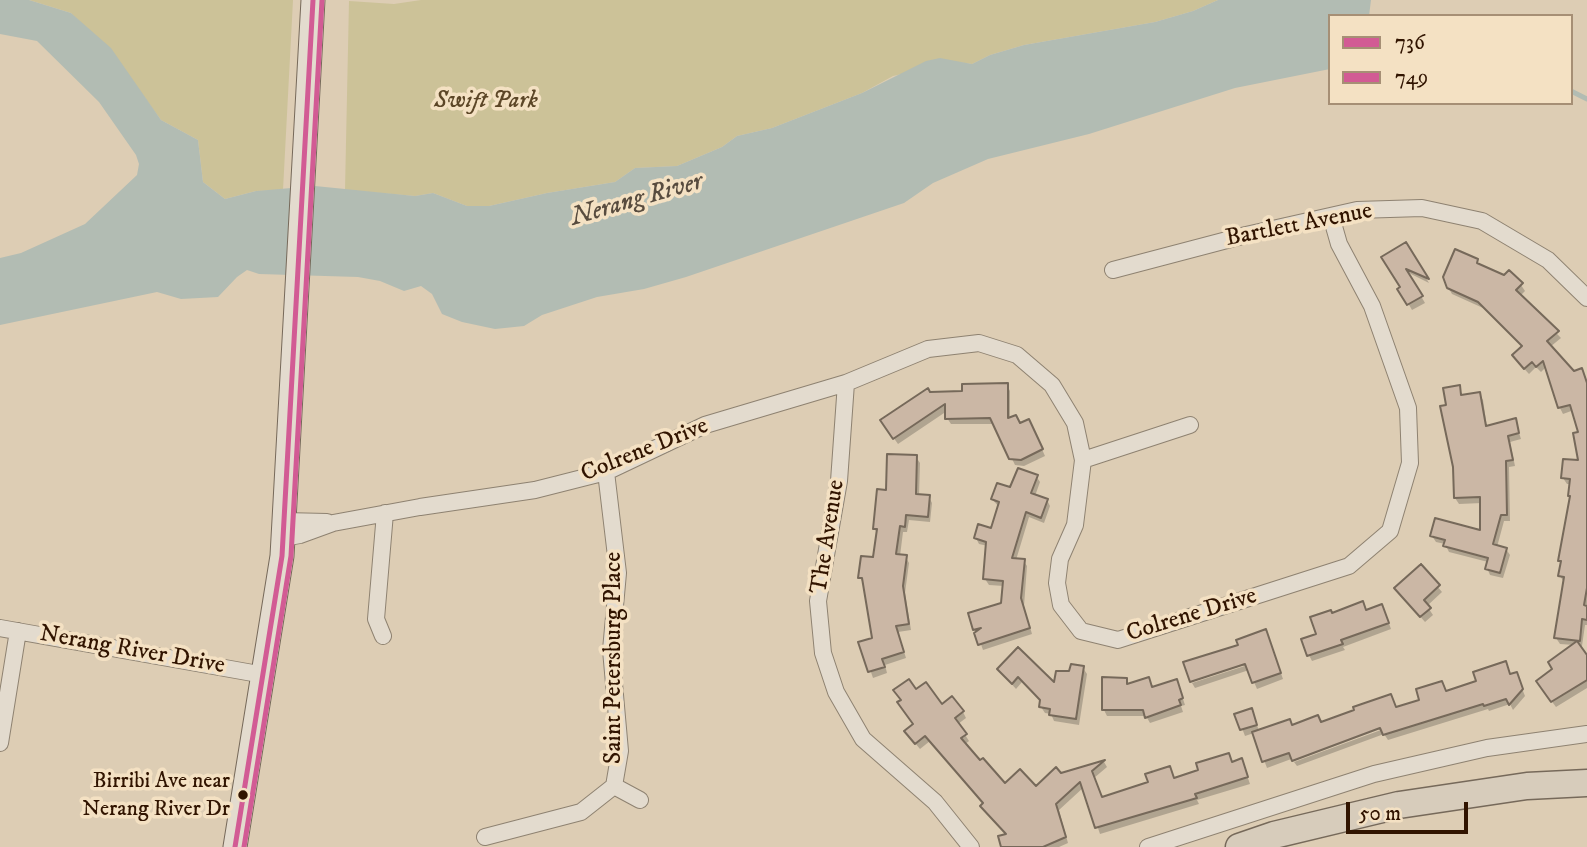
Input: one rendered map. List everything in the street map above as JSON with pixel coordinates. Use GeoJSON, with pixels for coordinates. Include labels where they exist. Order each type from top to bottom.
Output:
{"type":"FeatureCollection","features":[{"type":"Feature","properties":{"kind":"main road"},"geometry":{"type":"LineString","coordinates":[[1239,847],[1274,835],[1399,805],[1527,786],[1587,783]]}},
{"type":"Feature","properties":{"kind":"street"},"geometry":{"type":"LineString","coordinates":[[234,847],[264,675],[284,529],[313,0]]}},
{"type":"Feature","properties":{"kind":"street","name":"Bartlett Avenue"},"geometry":{"type":"LineString","coordinates":[[1113,270],[1246,235],[1357,210],[1422,208],[1482,221],[1548,260],[1587,298]]}},
{"type":"Feature","properties":{"kind":"street","name":"Colrene Drive"},"geometry":{"type":"LineString","coordinates":[[284,529],[535,490],[606,472],[705,425],[846,383],[928,349],[979,342],[1017,355],[1052,385],[1074,423],[1083,460],[1075,525],[1060,559],[1057,583],[1061,605],[1081,631],[1118,640],[1349,566],[1390,531],[1410,463],[1408,408],[1372,306],[1339,244],[1331,216]]}},
{"type":"Feature","properties":{"kind":"street","name":"The Avenue"},"geometry":{"type":"LineString","coordinates":[[846,383],[839,481],[818,601],[823,653],[836,692],[863,739],[935,802],[971,847]]}},
{"type":"Feature","properties":{"kind":"street"},"geometry":{"type":"LineString","coordinates":[[1083,460],[1190,425]]}},
{"type":"Feature","properties":{"kind":"street","name":"Saint Petersburg Place"},"geometry":{"type":"LineString","coordinates":[[485,837],[581,813],[614,786],[620,751],[611,650],[618,573],[606,472]]}},
{"type":"Feature","properties":{"kind":"street"},"geometry":{"type":"LineString","coordinates":[[383,636],[376,619],[386,513]]}},
{"type":"Feature","properties":{"kind":"street","name":"Nerang River Drive"},"geometry":{"type":"LineString","coordinates":[[0,628],[264,675]]}},
{"type":"Feature","properties":{"kind":"street"},"geometry":{"type":"LineString","coordinates":[[0,743],[18,631]]}},
{"type":"Feature","properties":{"kind":"street"},"geometry":{"type":"LineString","coordinates":[[1147,847],[1374,774],[1487,748],[1587,734]]}},
{"type":"Feature","properties":{"kind":"street"},"geometry":{"type":"LineString","coordinates":[[614,786],[640,800]]}},
{"type":"Feature","properties":{"kind":"green space"},"geometry":{"type":"Polygon","coordinates":[[[29,0],[293,0],[283,190],[256,191],[225,199],[203,182],[198,140],[161,120],[138,89],[71,13],[29,0]]]}},
{"type":"Feature","properties":{"kind":"green space","name":"Swift Park"},"geometry":{"type":"Polygon","coordinates":[[[421,0],[1218,0],[1193,11],[1155,22],[1024,45],[990,55],[972,64],[957,62],[893,76],[862,93],[772,128],[737,136],[722,147],[677,166],[635,168],[615,182],[489,206],[467,206],[433,193],[415,196],[345,190],[349,1],[394,4],[421,0]]]}},
{"type":"Feature","properties":{"kind":"water","name":"Nerang River"},"geometry":{"type":"Polygon","coordinates":[[[0,0],[29,0],[71,13],[111,48],[161,120],[198,140],[203,182],[225,199],[256,191],[315,186],[415,196],[433,193],[467,206],[489,206],[615,182],[635,168],[677,166],[722,147],[737,136],[772,128],[862,93],[926,61],[940,58],[972,64],[990,55],[1024,45],[1155,22],[1193,11],[1218,0],[1371,0],[1369,14],[1328,14],[1328,69],[1235,88],[1089,134],[988,159],[933,183],[904,203],[686,277],[644,289],[597,297],[542,315],[524,326],[495,329],[462,322],[442,314],[432,294],[421,286],[404,291],[380,281],[358,277],[259,274],[247,270],[218,297],[181,299],[157,292],[0,325],[0,258],[21,253],[85,224],[137,175],[139,164],[136,155],[99,102],[37,41],[0,34],[0,0]]]}},
{"type":"Feature","properties":{"kind":"building"},"geometry":{"type":"Polygon","coordinates":[[[1406,242],[1429,279],[1406,269],[1423,296],[1407,305],[1397,289],[1400,287],[1381,257],[1406,242]]]}},
{"type":"Feature","properties":{"kind":"building"},"geometry":{"type":"Polygon","coordinates":[[[1455,249],[1504,275],[1509,270],[1523,283],[1516,290],[1559,331],[1547,341],[1574,371],[1582,368],[1587,383],[1587,588],[1584,605],[1587,606],[1587,620],[1582,619],[1580,641],[1554,638],[1564,577],[1558,576],[1561,561],[1558,561],[1570,496],[1570,479],[1561,478],[1563,459],[1578,460],[1573,433],[1578,432],[1570,405],[1558,408],[1543,361],[1536,367],[1532,362],[1524,369],[1512,355],[1522,346],[1478,302],[1447,288],[1443,277],[1455,249]]]}},
{"type":"Feature","properties":{"kind":"building"},"geometry":{"type":"Polygon","coordinates":[[[1008,383],[1008,418],[1016,415],[1020,423],[1029,419],[1043,449],[1021,460],[1009,459],[990,418],[945,419],[945,404],[893,439],[880,420],[928,388],[930,392],[962,391],[962,384],[1008,383]]]}},
{"type":"Feature","properties":{"kind":"building"},"geometry":{"type":"Polygon","coordinates":[[[1460,385],[1461,395],[1480,392],[1486,426],[1516,418],[1519,433],[1508,436],[1513,460],[1506,461],[1507,515],[1501,515],[1493,544],[1507,548],[1500,573],[1485,569],[1488,558],[1443,546],[1445,540],[1430,536],[1435,518],[1480,530],[1480,497],[1454,498],[1453,467],[1440,406],[1446,405],[1443,388],[1460,385]]]}},
{"type":"Feature","properties":{"kind":"building"},"geometry":{"type":"Polygon","coordinates":[[[887,454],[917,455],[916,494],[930,495],[928,517],[906,515],[905,527],[900,526],[896,554],[907,555],[903,586],[909,624],[896,626],[904,652],[882,659],[885,667],[868,672],[858,642],[872,638],[862,578],[858,578],[861,556],[873,557],[877,529],[873,529],[877,489],[886,490],[887,454]]]}},
{"type":"Feature","properties":{"kind":"building"},"geometry":{"type":"Polygon","coordinates":[[[1018,468],[1038,475],[1031,493],[1048,499],[1041,518],[1026,512],[1012,558],[1025,559],[1021,598],[1030,628],[978,645],[974,633],[981,628],[973,630],[968,613],[1001,603],[1003,581],[983,579],[986,542],[974,538],[978,524],[991,528],[999,502],[991,499],[997,483],[1010,487],[1018,468]]]}},
{"type":"Feature","properties":{"kind":"building"},"geometry":{"type":"Polygon","coordinates":[[[1421,564],[1440,585],[1424,600],[1431,608],[1420,617],[1394,588],[1421,564]]]}},
{"type":"Feature","properties":{"kind":"building"},"geometry":{"type":"Polygon","coordinates":[[[1363,601],[1366,610],[1382,604],[1389,623],[1341,640],[1343,644],[1307,656],[1301,639],[1316,634],[1310,617],[1331,610],[1332,613],[1363,601]]]}},
{"type":"Feature","properties":{"kind":"building"},"geometry":{"type":"Polygon","coordinates":[[[1266,629],[1281,673],[1252,683],[1245,664],[1190,682],[1183,662],[1238,645],[1236,640],[1266,629]]]}},
{"type":"Feature","properties":{"kind":"building"},"geometry":{"type":"Polygon","coordinates":[[[1577,641],[1587,655],[1587,680],[1551,702],[1536,681],[1552,669],[1548,662],[1577,641]]]}},
{"type":"Feature","properties":{"kind":"building"},"geometry":{"type":"Polygon","coordinates":[[[1018,647],[1054,682],[1056,671],[1069,671],[1071,664],[1084,666],[1076,719],[1049,715],[1050,709],[1039,707],[1040,700],[1018,677],[1012,684],[997,669],[1018,647]]]}},
{"type":"Feature","properties":{"kind":"building"},"geometry":{"type":"Polygon","coordinates":[[[1506,661],[1510,674],[1517,672],[1523,689],[1509,705],[1506,699],[1484,706],[1483,704],[1383,735],[1380,728],[1292,761],[1289,753],[1262,762],[1252,732],[1290,719],[1292,725],[1318,715],[1321,722],[1391,694],[1396,707],[1419,700],[1416,689],[1442,681],[1446,691],[1476,681],[1473,672],[1506,661]]]}},
{"type":"Feature","properties":{"kind":"building"},"geometry":{"type":"Polygon","coordinates":[[[1102,677],[1127,678],[1127,684],[1149,677],[1152,687],[1177,679],[1183,698],[1179,700],[1181,705],[1145,718],[1143,710],[1102,710],[1102,677]]]}},
{"type":"Feature","properties":{"kind":"building"},"geometry":{"type":"Polygon","coordinates":[[[909,679],[916,689],[926,682],[942,704],[952,696],[964,711],[955,718],[967,734],[961,738],[1005,783],[1020,769],[1036,786],[1056,767],[1061,773],[1105,760],[1092,771],[1102,797],[1148,782],[1145,774],[1170,766],[1174,778],[1198,770],[1196,763],[1229,753],[1232,762],[1242,758],[1248,777],[1195,794],[1197,798],[1095,828],[1080,782],[1056,804],[1066,837],[1043,847],[1001,847],[998,836],[1006,834],[980,806],[983,803],[925,736],[915,744],[904,731],[913,724],[897,702],[901,700],[893,690],[909,679]]]}},
{"type":"Feature","properties":{"kind":"building"},"geometry":{"type":"Polygon","coordinates":[[[1252,708],[1257,725],[1240,730],[1234,714],[1252,708]]]}},
{"type":"Feature","properties":{"kind":"waterway"},"geometry":{"type":"LineString","coordinates":[[1573,92],[1587,99]]}},
{"type":"Feature","properties":{"kind":"transit line","name":"736"},"geometry":{"type":"LineString","coordinates":[[235,847],[282,556],[313,0]]}},
{"type":"Feature","properties":{"kind":"transit line","name":"749"},"geometry":{"type":"LineString","coordinates":[[244,847],[291,556],[322,0]]}},
{"type":"Feature","properties":{"kind":"place","name":"Birribi Ave near Nerang River Dr"},"geometry":{"type":"Point","coordinates":[243,795]}}]}
